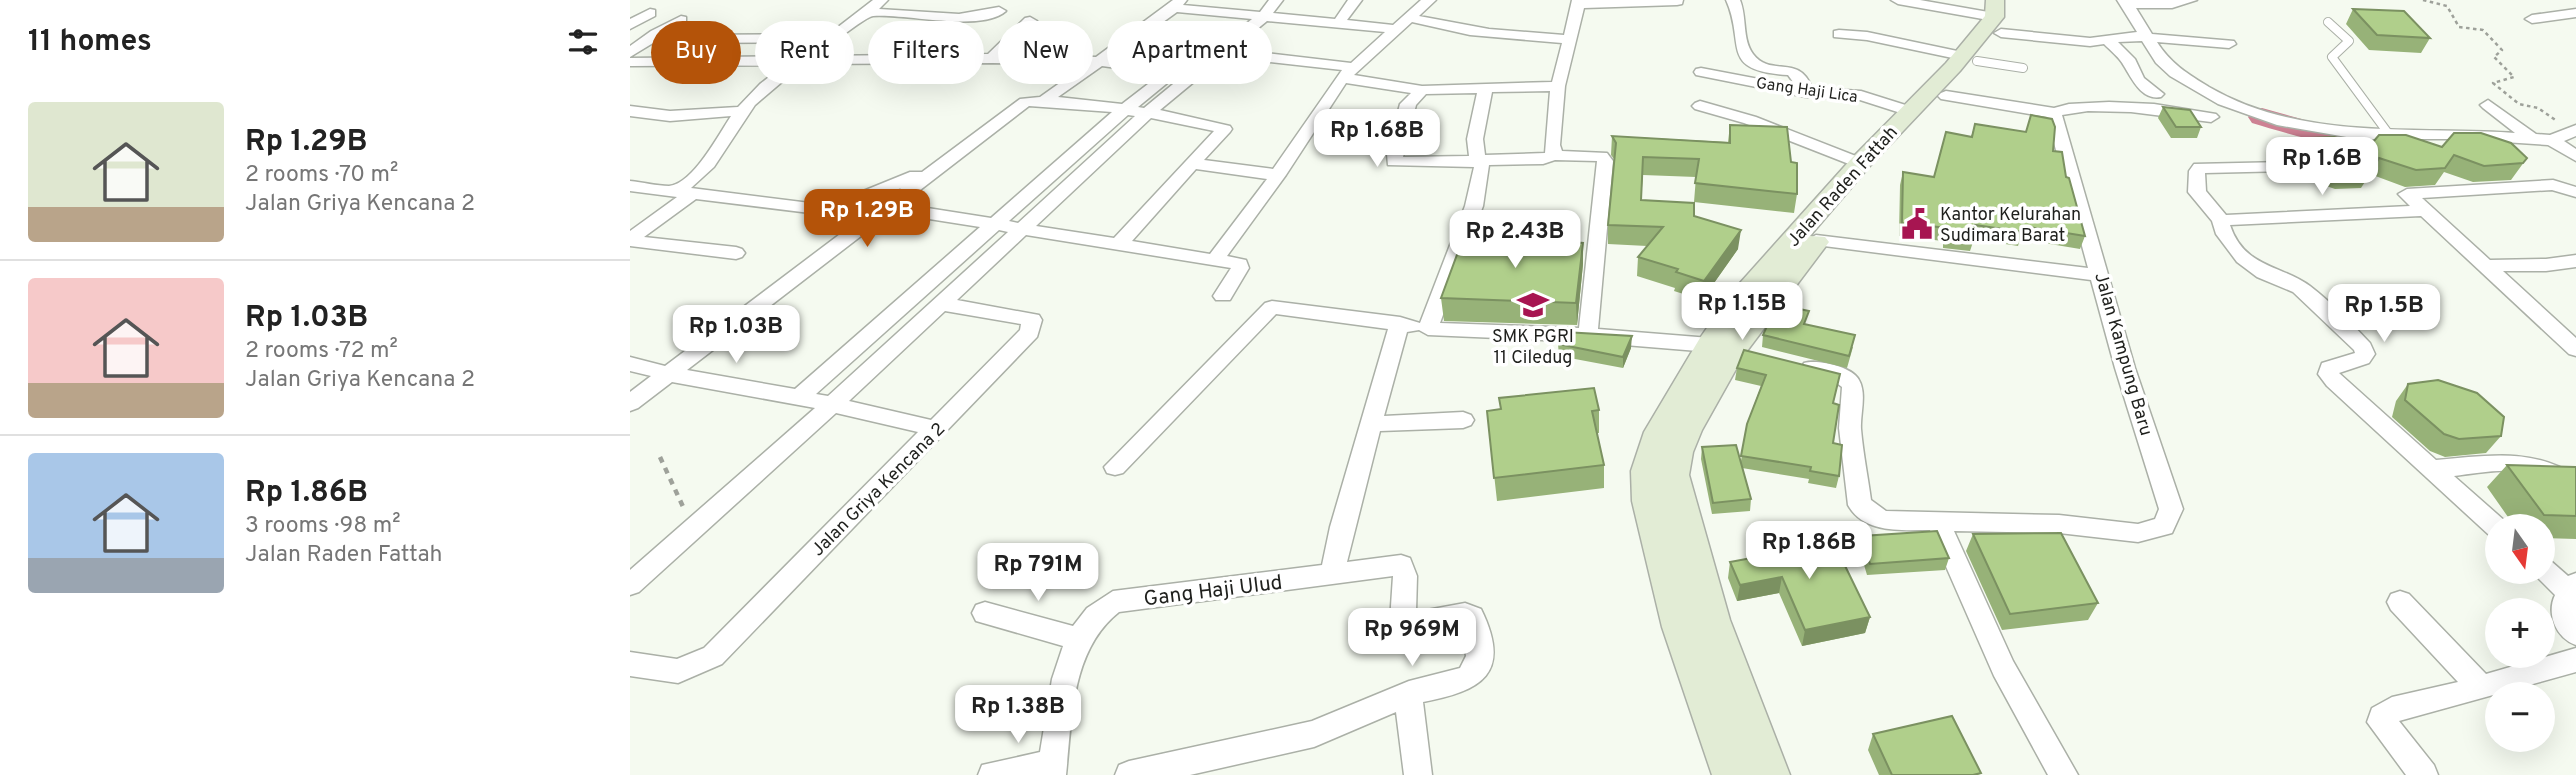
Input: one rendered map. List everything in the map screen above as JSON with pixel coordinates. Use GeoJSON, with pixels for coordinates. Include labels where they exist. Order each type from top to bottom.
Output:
{"type":"FeatureCollection","features":[{"type":"Feature","properties":{"kind":"main road","name":"Jalan Raden Fattah"},"geometry":{"type":"LineString","coordinates":[[1732,775],[1696,624],[1690,546],[1673,475],[1677,452],[1733,350],[1816,240],[1947,96],[1987,63],[2001,13]]}},
{"type":"Feature","properties":{"kind":"main road","name":"Jalan Raden Fattah"},"geometry":{"type":"LineString","coordinates":[[1733,350],[1741,299],[1860,163],[1910,111],[1987,63]]}},
{"type":"Feature","properties":{"kind":"main road","name":"Jalan Raden Fattah"},"geometry":{"type":"LineString","coordinates":[[1696,624],[1770,775]]}},
{"type":"Feature","properties":{"kind":"street"},"geometry":{"type":"LineString","coordinates":[[854,21],[881,0]]}},
{"type":"Feature","properties":{"kind":"street"},"geometry":{"type":"LineString","coordinates":[[1255,11],[1276,0]]}},
{"type":"Feature","properties":{"kind":"street"},"geometry":{"type":"LineString","coordinates":[[1338,24],[1354,0]]}},
{"type":"Feature","properties":{"kind":"street"},"geometry":{"type":"LineString","coordinates":[[1216,259],[1347,73],[1412,18],[1429,0]]}},
{"type":"Feature","properties":{"kind":"street"},"geometry":{"type":"LineString","coordinates":[[1733,0],[1737,6],[1739,37],[1750,59],[1763,68],[1793,72],[1803,82],[1806,92]]}},
{"type":"Feature","properties":{"kind":"street"},"geometry":{"type":"LineString","coordinates":[[1898,0],[2001,13],[2063,40],[2109,41],[2140,37],[2229,44]]}},
{"type":"Feature","properties":{"kind":"street"},"geometry":{"type":"LineString","coordinates":[[2190,0],[2172,4],[2126,2],[2140,37],[2161,60],[2175,73],[2223,101],[2294,125],[2328,131],[2530,137],[2552,140],[2576,156]]}},
{"type":"Feature","properties":{"kind":"street"},"geometry":{"type":"LineString","coordinates":[[1554,155],[1552,145],[1558,86],[1568,39],[1580,2],[1677,1]]}},
{"type":"Feature","properties":{"kind":"street"},"geometry":{"type":"LineString","coordinates":[[1045,100],[1177,4],[1396,29]]}},
{"type":"Feature","properties":{"kind":"street"},"geometry":{"type":"LineString","coordinates":[[867,12],[959,18],[999,11]]}},
{"type":"Feature","properties":{"kind":"street"},"geometry":{"type":"LineString","coordinates":[[630,25],[650,13]]}},
{"type":"Feature","properties":{"kind":"street"},"geometry":{"type":"LineString","coordinates":[[2532,19],[2576,13]]}},
{"type":"Feature","properties":{"kind":"street"},"geometry":{"type":"LineString","coordinates":[[1412,18],[1438,26],[1495,35],[1568,39]]}},
{"type":"Feature","properties":{"kind":"street"},"geometry":{"type":"LineString","coordinates":[[630,53],[681,20]]}},
{"type":"Feature","properties":{"kind":"street"},"geometry":{"type":"LineString","coordinates":[[1839,34],[1867,36],[1987,63]]}},
{"type":"Feature","properties":{"kind":"street"},"geometry":{"type":"LineString","coordinates":[[2109,41],[2130,62],[2138,79],[2156,94]]}},
{"type":"Feature","properties":{"kind":"street"},"geometry":{"type":"LineString","coordinates":[[991,59],[998,52]]}},
{"type":"Feature","properties":{"kind":"street"},"geometry":{"type":"LineString","coordinates":[[854,58],[1107,62]]}},
{"type":"Feature","properties":{"kind":"street"},"geometry":{"type":"LineString","coordinates":[[630,62],[755,59]]}},
{"type":"Feature","properties":{"kind":"street"},"geometry":{"type":"LineString","coordinates":[[1272,60],[1422,90],[1558,86]]}},
{"type":"Feature","properties":{"kind":"street","name":"Gang Haji Lica"},"geometry":{"type":"LineString","coordinates":[[1701,72],[1806,92],[1861,96],[1910,111]]}},
{"type":"Feature","properties":{"kind":"street"},"geometry":{"type":"LineString","coordinates":[[630,240],[698,177],[743,111],[768,84]]}},
{"type":"Feature","properties":{"kind":"street"},"geometry":{"type":"LineString","coordinates":[[799,397],[1156,84]]}},
{"type":"Feature","properties":{"kind":"street"},"geometry":{"type":"LineString","coordinates":[[630,585],[832,405],[1182,84]]}},
{"type":"Feature","properties":{"kind":"street"},"geometry":{"type":"LineString","coordinates":[[1422,90],[1408,104],[1407,115],[1396,139],[1394,162],[1543,159],[1554,155],[1601,156],[1605,161],[1588,335]]}},
{"type":"Feature","properties":{"kind":"street"},"geometry":{"type":"LineString","coordinates":[[1428,329],[1474,206],[1482,167],[1476,159],[1475,141],[1485,90]]}},
{"type":"Feature","properties":{"kind":"street"},"geometry":{"type":"LineString","coordinates":[[1947,96],[2054,113],[2069,108],[2112,107],[2211,117]]}},
{"type":"Feature","properties":{"kind":"street"},"geometry":{"type":"LineString","coordinates":[[630,403],[888,207],[1018,104],[1045,100],[1124,110],[1224,129],[1119,244]]}},
{"type":"Feature","properties":{"kind":"street"},"geometry":{"type":"LineString","coordinates":[[2488,105],[2530,137]]}},
{"type":"Feature","properties":{"kind":"street"},"geometry":{"type":"LineString","coordinates":[[1700,106],[1749,120],[1860,163]]}},
{"type":"Feature","properties":{"kind":"street"},"geometry":{"type":"LineString","coordinates":[[630,111],[670,116],[743,111]]}},
{"type":"Feature","properties":{"kind":"street","name":"Jalan Kampung Baru"},"geometry":{"type":"LineString","coordinates":[[1938,520],[2059,524],[2138,533],[2164,526],[2169,519],[2171,509],[2125,368],[2054,113]]}},
{"type":"Feature","properties":{"kind":"street"},"geometry":{"type":"LineString","coordinates":[[2552,140],[2575,131]]}},
{"type":"Feature","properties":{"kind":"street"},"geometry":{"type":"LineString","coordinates":[[1193,164],[1278,174]]}},
{"type":"Feature","properties":{"kind":"street"},"geometry":{"type":"LineString","coordinates":[[826,210],[864,198],[939,167]]}},
{"type":"Feature","properties":{"kind":"street"},"geometry":{"type":"LineString","coordinates":[[2284,167],[2207,167],[2197,171],[2197,191],[2221,220],[2225,235],[2247,262],[2267,275],[2298,286],[2363,348],[2365,354],[2362,358],[2334,364],[2329,368],[2328,374],[2485,517]]}},
{"type":"Feature","properties":{"kind":"street"},"geometry":{"type":"LineString","coordinates":[[2576,192],[2553,185],[2407,194],[2576,349]]}},
{"type":"Feature","properties":{"kind":"street"},"geometry":{"type":"LineString","coordinates":[[630,187],[826,210],[888,207],[1216,259],[1241,266],[1223,296]]}},
{"type":"Feature","properties":{"kind":"street"},"geometry":{"type":"LineString","coordinates":[[2221,220],[2424,211]]}},
{"type":"Feature","properties":{"kind":"street"},"geometry":{"type":"LineString","coordinates":[[630,240],[736,253]]}},
{"type":"Feature","properties":{"kind":"street"},"geometry":{"type":"LineString","coordinates":[[1816,240],[2101,275]]}},
{"type":"Feature","properties":{"kind":"street"},"geometry":{"type":"LineString","coordinates":[[2484,266],[2546,265],[2576,261]]}},
{"type":"Feature","properties":{"kind":"street","name":"Jalan Griya Kencana 2"},"geometry":{"type":"LineString","coordinates":[[630,664],[678,671],[713,656],[937,429],[1030,332],[1033,325],[1032,320],[942,304]]}},
{"type":"Feature","properties":{"kind":"street"},"geometry":{"type":"LineString","coordinates":[[1115,467],[1272,307],[1428,329],[1588,335],[1733,350]]}},
{"type":"Feature","properties":{"kind":"street"},"geometry":{"type":"LineString","coordinates":[[1332,573],[1342,527],[1400,323]]}},
{"type":"Feature","properties":{"kind":"street"},"geometry":{"type":"LineString","coordinates":[[1786,362],[1840,375],[1849,380],[1852,387],[1850,428],[1860,505],[1882,520],[1938,520],[2003,668],[2064,775]]}},
{"type":"Feature","properties":{"kind":"street"},"geometry":{"type":"LineString","coordinates":[[630,364],[669,374],[799,397],[937,429]]}},
{"type":"Feature","properties":{"kind":"street"},"geometry":{"type":"LineString","coordinates":[[1371,424],[1463,420]]}},
{"type":"Feature","properties":{"kind":"street"},"geometry":{"type":"LineString","coordinates":[[2432,469],[2500,462],[2523,463],[2552,471],[2576,488]]}},
{"type":"Feature","properties":{"kind":"street","name":"Gang Haji Ulud"},"geometry":{"type":"LineString","coordinates":[[1053,769],[1069,663],[1079,639],[1097,611],[1113,602],[1401,565],[1405,576],[1403,621],[1412,624],[1465,614],[1472,617],[1481,660],[1475,674],[1465,681],[1409,693]]}},
{"type":"Feature","properties":{"kind":"street"},"geometry":{"type":"LineString","coordinates":[[2555,577],[2572,588],[2562,610],[2566,625],[2576,634]]}},
{"type":"Feature","properties":{"kind":"street"},"geometry":{"type":"LineString","coordinates":[[2400,602],[2481,688]]}},
{"type":"Feature","properties":{"kind":"street"},"geometry":{"type":"LineString","coordinates":[[985,613],[1079,639]]}},
{"type":"Feature","properties":{"kind":"street"},"geometry":{"type":"LineString","coordinates":[[2424,775],[2388,733],[2381,722],[2382,717],[2392,710],[2481,688],[2576,660]]}},
{"type":"Feature","properties":{"kind":"street"},"geometry":{"type":"LineString","coordinates":[[1129,775],[1314,734],[1409,693],[1418,775]]}},
{"type":"Feature","properties":{"kind":"street"},"geometry":{"type":"LineString","coordinates":[[992,775],[1053,769]]}},
{"type":"Feature","properties":{"kind":"lane"},"geometry":{"type":"LineString","coordinates":[[2328,22],[2349,41],[2332,57],[2388,133]]}},
{"type":"Feature","properties":{"kind":"lane"},"geometry":{"type":"LineString","coordinates":[[1987,63],[2022,68]]}},
{"type":"Feature","properties":{"kind":"path"},"geometry":{"type":"LineString","coordinates":[[2423,0],[2447,6],[2459,27],[2485,32],[2502,50],[2503,52],[2494,57],[2514,77],[2493,83],[2519,104],[2538,108],[2575,131]]}},
{"type":"Feature","properties":{"kind":"path"},"geometry":{"type":"LineString","coordinates":[[660,457],[694,528]]}},
{"type":"Feature","properties":{"kind":"building"},"geometry":{"type":"Polygon","coordinates":[[[2353,9],[2404,11],[2430,38],[2377,35],[2353,9]]]}},
{"type":"Feature","properties":{"kind":"building"},"geometry":{"type":"Polygon","coordinates":[[[2163,107],[2190,110],[2201,127],[2176,127],[2163,107]]]}},
{"type":"Feature","properties":{"kind":"building"},"geometry":{"type":"Polygon","coordinates":[[[2031,115],[2052,119],[2055,127],[2053,151],[2062,152],[2066,177],[2069,178],[2085,236],[2023,226],[2023,232],[1975,225],[1974,238],[1947,235],[1947,228],[1902,223],[1903,172],[1934,177],[1946,132],[1972,137],[1975,124],[2026,132],[2031,115]]]}},
{"type":"Feature","properties":{"kind":"building"},"geometry":{"type":"Polygon","coordinates":[[[1730,125],[1787,127],[1791,162],[1797,163],[1797,194],[1695,183],[1699,159],[1643,157],[1641,200],[1694,203],[1694,216],[1741,230],[1704,281],[1676,272],[1678,269],[1638,257],[1663,227],[1608,225],[1616,143],[1612,136],[1730,143],[1730,125]]]}},
{"type":"Feature","properties":{"kind":"building"},"geometry":{"type":"Polygon","coordinates":[[[2454,133],[2481,133],[2511,143],[2527,158],[2523,163],[2484,166],[2454,155],[2445,168],[2416,170],[2379,158],[2371,172],[2344,173],[2315,163],[2301,148],[2309,138],[2334,137],[2368,148],[2379,135],[2406,135],[2442,147],[2454,133]]]}},
{"type":"Feature","properties":{"kind":"building"},"geometry":{"type":"Polygon","coordinates":[[[1465,233],[1583,243],[1576,303],[1441,298],[1465,233]]]}},
{"type":"Feature","properties":{"kind":"building"},"geometry":{"type":"Polygon","coordinates":[[[1790,307],[1809,311],[1804,324],[1855,335],[1849,356],[1763,335],[1771,317],[1785,320],[1790,307]]]}},
{"type":"Feature","properties":{"kind":"building"},"geometry":{"type":"Polygon","coordinates":[[[1564,332],[1632,336],[1623,357],[1558,344],[1564,332]]]}},
{"type":"Feature","properties":{"kind":"building"},"geometry":{"type":"Polygon","coordinates":[[[1744,350],[1840,374],[1833,403],[1839,405],[1833,443],[1842,445],[1839,476],[1810,471],[1811,467],[1741,456],[1747,424],[1766,375],[1737,368],[1744,350]]]}},
{"type":"Feature","properties":{"kind":"building"},"geometry":{"type":"Polygon","coordinates":[[[2438,380],[2477,393],[2504,417],[2501,436],[2459,439],[2444,434],[2405,400],[2408,384],[2438,380]]]}},
{"type":"Feature","properties":{"kind":"building"},"geometry":{"type":"Polygon","coordinates":[[[1594,388],[1599,410],[1592,411],[1604,465],[1494,478],[1487,411],[1501,409],[1499,398],[1594,388]]]}},
{"type":"Feature","properties":{"kind":"building"},"geometry":{"type":"Polygon","coordinates":[[[1736,445],[1751,499],[1713,503],[1702,447],[1736,445]]]}},
{"type":"Feature","properties":{"kind":"building"},"geometry":{"type":"Polygon","coordinates":[[[2507,465],[2576,467],[2576,516],[2543,514],[2507,465]]]}},
{"type":"Feature","properties":{"kind":"building"},"geometry":{"type":"Polygon","coordinates":[[[1937,531],[1949,558],[1870,564],[1862,536],[1937,531]]]}},
{"type":"Feature","properties":{"kind":"building"},"geometry":{"type":"Polygon","coordinates":[[[2061,533],[2098,603],[2010,614],[1973,534],[2061,533]]]}},
{"type":"Feature","properties":{"kind":"building"},"geometry":{"type":"Polygon","coordinates":[[[1830,535],[1870,617],[1805,630],[1782,577],[1740,585],[1730,562],[1773,554],[1769,546],[1830,535]]]}},
{"type":"Feature","properties":{"kind":"building"},"geometry":{"type":"Polygon","coordinates":[[[1952,716],[1981,773],[1892,775],[1873,734],[1952,716]]]}},
{"type":"Feature","properties":{"kind":"waterway"},"geometry":{"type":"LineString","coordinates":[[2262,117],[2321,134],[2384,138]]}},
{"type":"Feature","properties":{"kind":"place","name":"Kantor Kelurahan Sudimara Barat"},"geometry":{"type":"Point","coordinates":[1917,224]}},
{"type":"Feature","properties":{"kind":"place","name":"SMK PGRI 11 Ciledug"},"geometry":{"type":"Point","coordinates":[1533,305]}}]}
